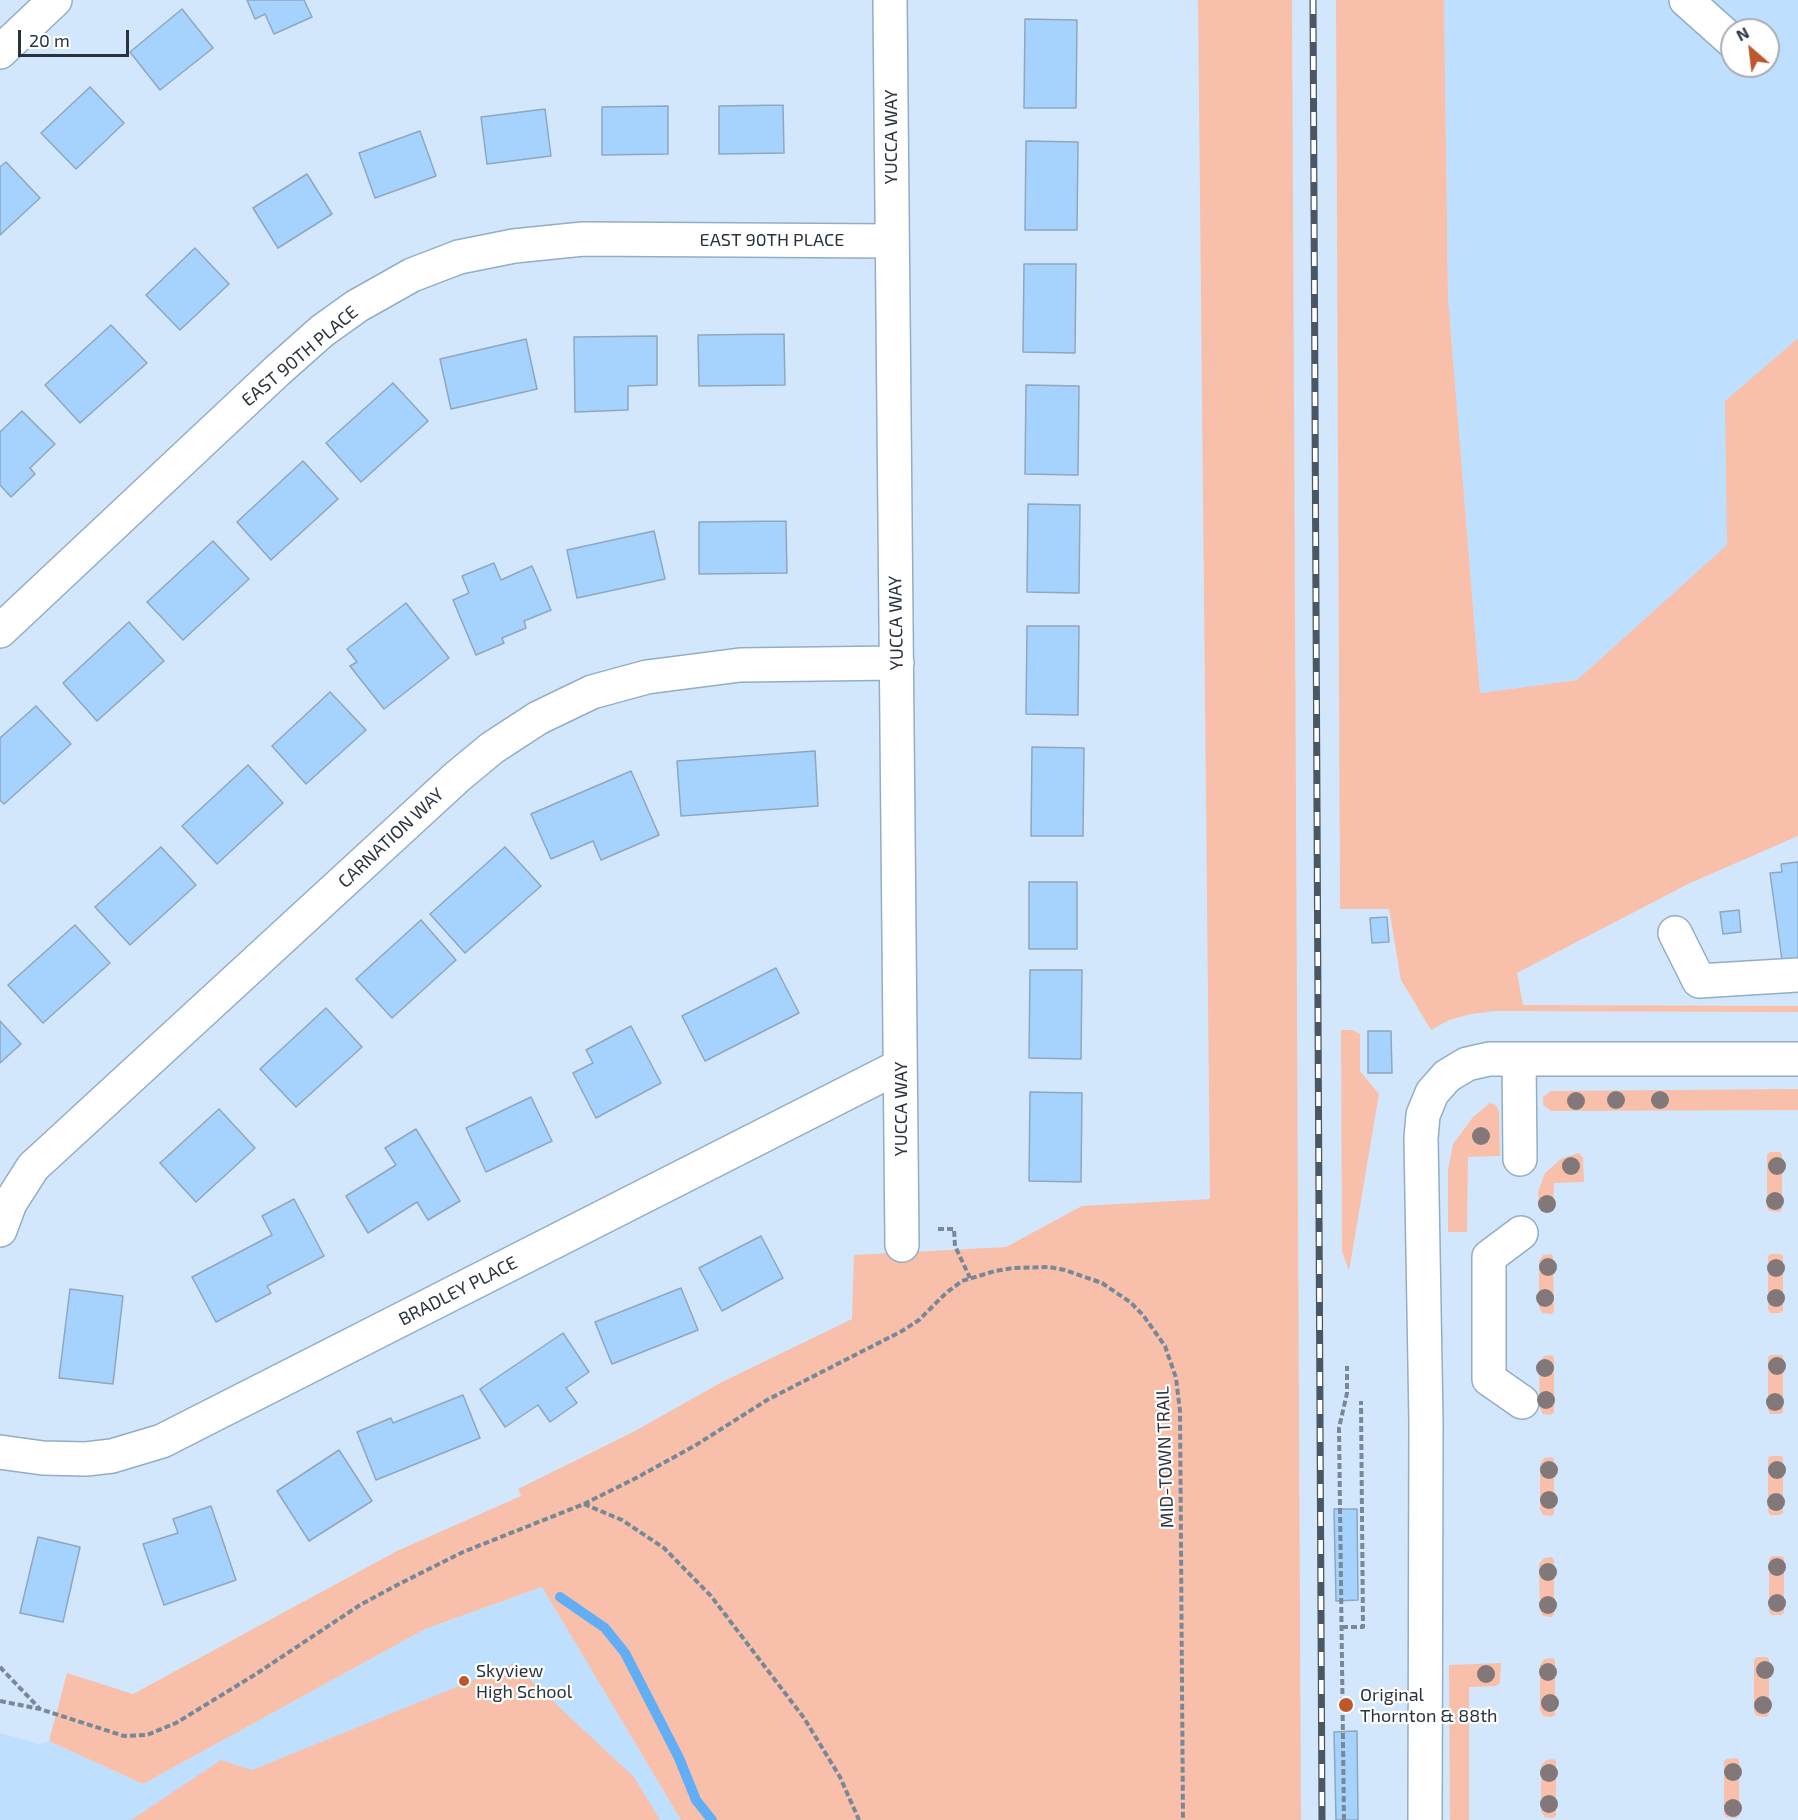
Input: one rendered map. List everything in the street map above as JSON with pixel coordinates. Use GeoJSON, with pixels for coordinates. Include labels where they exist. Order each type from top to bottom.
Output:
{"type":"FeatureCollection","features":[{"type":"Feature","properties":{"kind":"street"},"geometry":{"type":"LineString","coordinates":[[0,52],[55,0]]}},
{"type":"Feature","properties":{"kind":"street","name":"YUCCA WAY"},"geometry":{"type":"LineString","coordinates":[[890,0],[902,1245]]}},
{"type":"Feature","properties":{"kind":"street"},"geometry":{"type":"LineString","coordinates":[[1686,0],[1720,30]]}},
{"type":"Feature","properties":{"kind":"street","name":"EAST 90TH PLACE"},"geometry":{"type":"LineString","coordinates":[[0,631],[307,345],[357,306],[412,275],[459,257],[514,246],[583,239],[891,241]]}},
{"type":"Feature","properties":{"kind":"street","name":"CARNATION WAY"},"geometry":{"type":"LineString","coordinates":[[0,1230],[10,1203],[33,1167],[457,777],[492,748],[538,718],[592,692],[647,677],[740,665],[897,663]]}},
{"type":"Feature","properties":{"kind":"street"},"geometry":{"type":"LineString","coordinates":[[1675,933],[1699,981],[1798,975]]}},
{"type":"Feature","properties":{"kind":"street"},"geometry":{"type":"LineString","coordinates":[[1425,1820],[1426,1422],[1421,1138],[1423,1115],[1432,1093],[1447,1076],[1467,1064],[1490,1059],[1798,1059]]}},
{"type":"Feature","properties":{"kind":"street"},"geometry":{"type":"LineString","coordinates":[[1519,1060],[1520,1159]]}},
{"type":"Feature","properties":{"kind":"street","name":"BRADLEY PLACE"},"geometry":{"type":"LineString","coordinates":[[0,1452],[43,1458],[86,1459],[112,1456],[162,1442],[900,1066]]}},
{"type":"Feature","properties":{"kind":"street"},"geometry":{"type":"LineString","coordinates":[[1521,1233],[1489,1257],[1489,1379],[1522,1402]]}},
{"type":"Feature","properties":{"kind":"path"},"geometry":{"type":"LineString","coordinates":[[0,1701],[40,1709],[124,1736],[147,1736],[176,1723],[256,1674],[360,1605],[463,1552],[584,1504],[638,1477],[696,1445],[767,1400],[902,1331],[919,1320],[954,1286],[970,1278],[955,1246],[954,1229],[946,1228]]}},
{"type":"Feature","properties":{"kind":"path","name":"MID-TOWN TRAIL"},"geometry":{"type":"LineString","coordinates":[[970,1278],[1013,1268],[1049,1268],[1065,1270],[1102,1282],[1143,1315],[1165,1346],[1178,1386],[1180,1411],[1183,1820]]}},
{"type":"Feature","properties":{"kind":"path"},"geometry":{"type":"LineString","coordinates":[[1344,1820],[1339,1428],[1347,1393],[1347,1365]]}},
{"type":"Feature","properties":{"kind":"path"},"geometry":{"type":"LineString","coordinates":[[1342,1628],[1363,1628],[1361,1401]]}},
{"type":"Feature","properties":{"kind":"path"},"geometry":{"type":"LineString","coordinates":[[584,1504],[622,1520],[664,1548],[711,1596],[804,1718],[840,1777],[860,1820]]}},
{"type":"Feature","properties":{"kind":"path"},"geometry":{"type":"LineString","coordinates":[[0,1667],[40,1709]]}},
{"type":"Feature","properties":{"kind":"shaded area"},"geometry":{"type":"Polygon","coordinates":[[[1198,0],[1292,0],[1301,1820],[681,1820],[542,1587],[425,1629],[143,1784],[49,1741],[67,1673],[133,1694],[397,1551],[521,1496],[518,1489],[633,1432],[722,1382],[852,1319],[854,1255],[1006,1247],[1082,1206],[1210,1199],[1198,0]]]}},
{"type":"Feature","properties":{"kind":"shaded area"},"geometry":{"type":"Polygon","coordinates":[[[1336,0],[1444,0],[1448,297],[1480,693],[1577,680],[1727,545],[1725,401],[1798,338],[1798,836],[1688,884],[1517,973],[1523,1005],[1798,1006],[1798,1012],[1496,1011],[1449,1020],[1431,1030],[1401,980],[1389,909],[1340,909],[1336,0]]]}},
{"type":"Feature","properties":{"kind":"shaded area"},"geometry":{"type":"Polygon","coordinates":[[[1444,0],[1798,0],[1798,338],[1726,401],[1728,545],[1577,680],[1480,693],[1448,297],[1444,0]]]}},
{"type":"Feature","properties":{"kind":"shaded area"},"geometry":{"type":"Polygon","coordinates":[[[1341,1030],[1353,1030],[1360,1034],[1360,1071],[1379,1094],[1349,1271],[1342,1251],[1341,1030]]]}},
{"type":"Feature","properties":{"kind":"shaded area"},"geometry":{"type":"Polygon","coordinates":[[[1798,1089],[1798,1110],[1551,1111],[1543,1105],[1543,1097],[1551,1091],[1798,1089]]]}},
{"type":"Feature","properties":{"kind":"shaded area"},"geometry":{"type":"Polygon","coordinates":[[[1490,1103],[1496,1105],[1499,1112],[1500,1156],[1468,1157],[1467,1232],[1448,1232],[1448,1171],[1453,1144],[1473,1117],[1490,1103]]]}},
{"type":"Feature","properties":{"kind":"shaded area"},"geometry":{"type":"Polygon","coordinates":[[[1770,1152],[1780,1152],[1782,1155],[1782,1209],[1780,1212],[1769,1211],[1767,1208],[1767,1155],[1770,1152]]]}},
{"type":"Feature","properties":{"kind":"shaded area"},"geometry":{"type":"Polygon","coordinates":[[[1579,1153],[1583,1158],[1584,1182],[1554,1183],[1553,1210],[1542,1212],[1539,1208],[1538,1192],[1545,1173],[1562,1158],[1579,1153]]]}},
{"type":"Feature","properties":{"kind":"shaded area"},"geometry":{"type":"Polygon","coordinates":[[[1552,1254],[1554,1312],[1551,1314],[1542,1313],[1539,1307],[1539,1261],[1543,1255],[1552,1254]]]}},
{"type":"Feature","properties":{"kind":"shaded area"},"geometry":{"type":"Polygon","coordinates":[[[1771,1254],[1783,1256],[1783,1311],[1780,1313],[1770,1313],[1768,1309],[1768,1256],[1771,1254]]]}},
{"type":"Feature","properties":{"kind":"shaded area"},"geometry":{"type":"Polygon","coordinates":[[[1552,1355],[1554,1358],[1554,1412],[1551,1415],[1543,1414],[1540,1408],[1539,1362],[1544,1356],[1552,1355]]]}},
{"type":"Feature","properties":{"kind":"shaded area"},"geometry":{"type":"Polygon","coordinates":[[[1771,1355],[1783,1357],[1783,1412],[1780,1414],[1770,1414],[1768,1410],[1768,1357],[1771,1355]]]}},
{"type":"Feature","properties":{"kind":"shaded area"},"geometry":{"type":"Polygon","coordinates":[[[1771,1456],[1783,1458],[1783,1513],[1780,1515],[1770,1515],[1768,1511],[1768,1458],[1771,1456]]]}},
{"type":"Feature","properties":{"kind":"shaded area"},"geometry":{"type":"Polygon","coordinates":[[[1544,1458],[1554,1459],[1554,1514],[1551,1516],[1543,1515],[1540,1509],[1540,1464],[1544,1458]]]}},
{"type":"Feature","properties":{"kind":"shaded area"},"geometry":{"type":"Polygon","coordinates":[[[1772,1556],[1784,1558],[1784,1613],[1781,1615],[1771,1615],[1769,1611],[1769,1559],[1772,1556]]]}},
{"type":"Feature","properties":{"kind":"shaded area"},"geometry":{"type":"Polygon","coordinates":[[[1552,1557],[1554,1560],[1554,1614],[1552,1617],[1543,1616],[1540,1610],[1539,1564],[1544,1558],[1552,1557]]]}},
{"type":"Feature","properties":{"kind":"shaded area","name":"Skyview High School"},"geometry":{"type":"Polygon","coordinates":[[[542,1587],[681,1820],[0,1820],[0,1733],[39,1744],[49,1741],[143,1784],[425,1629],[542,1587]]]}},
{"type":"Feature","properties":{"kind":"shaded area"},"geometry":{"type":"Polygon","coordinates":[[[1757,1657],[1769,1659],[1769,1714],[1767,1717],[1757,1716],[1754,1712],[1754,1659],[1757,1657]]]}},
{"type":"Feature","properties":{"kind":"shaded area"},"geometry":{"type":"Polygon","coordinates":[[[1553,1658],[1555,1660],[1555,1715],[1552,1717],[1543,1716],[1540,1710],[1540,1665],[1544,1659],[1553,1658]]]}},
{"type":"Feature","properties":{"kind":"shaded area"},"geometry":{"type":"Polygon","coordinates":[[[1501,1663],[1500,1683],[1496,1686],[1469,1687],[1469,1820],[1450,1820],[1449,1665],[1501,1663]]]}},
{"type":"Feature","properties":{"kind":"shaded area"},"geometry":{"type":"Polygon","coordinates":[[[513,1664],[634,1777],[660,1820],[131,1820],[221,1760],[252,1770],[513,1664]]]}},
{"type":"Feature","properties":{"kind":"shaded area"},"geometry":{"type":"Polygon","coordinates":[[[1737,1758],[1739,1761],[1739,1815],[1736,1818],[1726,1817],[1724,1813],[1724,1761],[1737,1758]]]}},
{"type":"Feature","properties":{"kind":"shaded area"},"geometry":{"type":"Polygon","coordinates":[[[1546,1760],[1556,1761],[1556,1816],[1553,1818],[1545,1817],[1541,1811],[1541,1766],[1546,1760]]]}},
{"type":"Feature","properties":{"kind":"building"},"geometry":{"type":"Polygon","coordinates":[[[247,0],[304,0],[312,17],[274,34],[265,14],[255,19],[247,0]]]}},
{"type":"Feature","properties":{"kind":"building"},"geometry":{"type":"Polygon","coordinates":[[[182,9],[213,48],[160,90],[130,52],[182,9]]]}},
{"type":"Feature","properties":{"kind":"building"},"geometry":{"type":"Polygon","coordinates":[[[1025,19],[1077,20],[1076,108],[1024,108],[1025,19]]]}},
{"type":"Feature","properties":{"kind":"building"},"geometry":{"type":"Polygon","coordinates":[[[90,87],[124,123],[76,169],[41,133],[90,87]]]}},
{"type":"Feature","properties":{"kind":"building"},"geometry":{"type":"Polygon","coordinates":[[[783,105],[784,153],[719,154],[719,106],[783,105]]]}},
{"type":"Feature","properties":{"kind":"building"},"geometry":{"type":"Polygon","coordinates":[[[668,106],[668,154],[602,155],[602,107],[668,106]]]}},
{"type":"Feature","properties":{"kind":"building"},"geometry":{"type":"Polygon","coordinates":[[[545,109],[551,156],[487,164],[481,117],[545,109]]]}},
{"type":"Feature","properties":{"kind":"building"},"geometry":{"type":"Polygon","coordinates":[[[420,131],[436,176],[375,198],[359,153],[420,131]]]}},
{"type":"Feature","properties":{"kind":"building"},"geometry":{"type":"Polygon","coordinates":[[[1026,141],[1078,142],[1077,230],[1025,230],[1026,141]]]}},
{"type":"Feature","properties":{"kind":"building"},"geometry":{"type":"Polygon","coordinates":[[[6,162],[40,198],[0,235],[0,167],[6,162]]]}},
{"type":"Feature","properties":{"kind":"building"},"geometry":{"type":"Polygon","coordinates":[[[307,174],[332,214],[278,248],[253,208],[307,174]]]}},
{"type":"Feature","properties":{"kind":"building"},"geometry":{"type":"Polygon","coordinates":[[[195,248],[229,284],[180,330],[146,295],[195,248]]]}},
{"type":"Feature","properties":{"kind":"building"},"geometry":{"type":"Polygon","coordinates":[[[1024,264],[1076,264],[1075,353],[1023,352],[1024,264]]]}},
{"type":"Feature","properties":{"kind":"building"},"geometry":{"type":"Polygon","coordinates":[[[111,325],[147,363],[80,423],[45,385],[111,325]]]}},
{"type":"Feature","properties":{"kind":"building"},"geometry":{"type":"Polygon","coordinates":[[[784,334],[785,385],[699,386],[698,335],[784,334]]]}},
{"type":"Feature","properties":{"kind":"building"},"geometry":{"type":"Polygon","coordinates":[[[657,336],[657,385],[628,386],[628,410],[575,412],[574,337],[657,336]]]}},
{"type":"Feature","properties":{"kind":"building"},"geometry":{"type":"Polygon","coordinates":[[[526,339],[537,389],[451,409],[440,359],[526,339]]]}},
{"type":"Feature","properties":{"kind":"building"},"geometry":{"type":"Polygon","coordinates":[[[393,383],[428,421],[361,482],[326,443],[393,383]]]}},
{"type":"Feature","properties":{"kind":"building"},"geometry":{"type":"Polygon","coordinates":[[[1026,385],[1079,386],[1078,475],[1025,474],[1026,385]]]}},
{"type":"Feature","properties":{"kind":"building"},"geometry":{"type":"Polygon","coordinates":[[[22,411],[55,444],[30,468],[35,474],[11,497],[0,485],[0,432],[22,411]]]}},
{"type":"Feature","properties":{"kind":"building"},"geometry":{"type":"Polygon","coordinates":[[[303,461],[338,499],[271,560],[237,522],[303,461]]]}},
{"type":"Feature","properties":{"kind":"building"},"geometry":{"type":"Polygon","coordinates":[[[1028,504],[1080,505],[1079,593],[1027,592],[1028,504]]]}},
{"type":"Feature","properties":{"kind":"building"},"geometry":{"type":"Polygon","coordinates":[[[786,521],[787,573],[699,574],[699,522],[786,521]]]}},
{"type":"Feature","properties":{"kind":"building"},"geometry":{"type":"Polygon","coordinates":[[[654,531],[665,579],[577,598],[567,550],[654,531]]]}},
{"type":"Feature","properties":{"kind":"building"},"geometry":{"type":"Polygon","coordinates":[[[213,541],[249,579],[183,640],[147,602],[213,541]]]}},
{"type":"Feature","properties":{"kind":"building"},"geometry":{"type":"Polygon","coordinates":[[[494,563],[501,580],[532,566],[551,610],[524,621],[526,628],[502,638],[504,643],[476,655],[453,600],[469,593],[462,576],[494,563]]]}},
{"type":"Feature","properties":{"kind":"building"},"geometry":{"type":"Polygon","coordinates":[[[406,603],[449,658],[384,709],[350,666],[357,662],[347,649],[406,603]]]}},
{"type":"Feature","properties":{"kind":"building"},"geometry":{"type":"Polygon","coordinates":[[[129,622],[164,661],[97,721],[63,683],[129,622]]]}},
{"type":"Feature","properties":{"kind":"building"},"geometry":{"type":"Polygon","coordinates":[[[1027,626],[1079,626],[1078,715],[1026,714],[1027,626]]]}},
{"type":"Feature","properties":{"kind":"building"},"geometry":{"type":"Polygon","coordinates":[[[330,692],[366,730],[306,784],[272,746],[330,692]]]}},
{"type":"Feature","properties":{"kind":"building"},"geometry":{"type":"Polygon","coordinates":[[[36,706],[71,744],[4,804],[0,800],[0,738],[36,706]]]}},
{"type":"Feature","properties":{"kind":"building"},"geometry":{"type":"Polygon","coordinates":[[[1032,747],[1084,748],[1083,836],[1031,836],[1032,747]]]}},
{"type":"Feature","properties":{"kind":"building"},"geometry":{"type":"Polygon","coordinates":[[[815,751],[818,806],[681,816],[677,761],[815,751]]]}},
{"type":"Feature","properties":{"kind":"building"},"geometry":{"type":"Polygon","coordinates":[[[248,765],[283,803],[217,864],[182,826],[248,765]]]}},
{"type":"Feature","properties":{"kind":"building"},"geometry":{"type":"Polygon","coordinates":[[[631,771],[659,835],[601,860],[593,841],[551,859],[531,814],[631,771]]]}},
{"type":"Feature","properties":{"kind":"building"},"geometry":{"type":"Polygon","coordinates":[[[161,847],[196,885],[130,945],[95,907],[161,847]]]}},
{"type":"Feature","properties":{"kind":"building"},"geometry":{"type":"Polygon","coordinates":[[[505,847],[541,886],[465,953],[430,914],[505,847]]]}},
{"type":"Feature","properties":{"kind":"building"},"geometry":{"type":"Polygon","coordinates":[[[1798,862],[1798,958],[1782,960],[1770,873],[1782,872],[1781,864],[1798,862]]]}},
{"type":"Feature","properties":{"kind":"building"},"geometry":{"type":"Polygon","coordinates":[[[1029,882],[1077,882],[1077,949],[1029,949],[1029,882]]]}},
{"type":"Feature","properties":{"kind":"building"},"geometry":{"type":"Polygon","coordinates":[[[1739,910],[1741,932],[1723,934],[1720,912],[1739,910]]]}},
{"type":"Feature","properties":{"kind":"building"},"geometry":{"type":"Polygon","coordinates":[[[1387,917],[1389,942],[1372,943],[1370,918],[1387,917]]]}},
{"type":"Feature","properties":{"kind":"building"},"geometry":{"type":"Polygon","coordinates":[[[421,920],[456,960],[392,1018],[356,979],[421,920]]]}},
{"type":"Feature","properties":{"kind":"building"},"geometry":{"type":"Polygon","coordinates":[[[75,925],[110,963],[43,1023],[8,985],[75,925]]]}},
{"type":"Feature","properties":{"kind":"building"},"geometry":{"type":"Polygon","coordinates":[[[776,968],[799,1013],[705,1061],[682,1016],[776,968]]]}},
{"type":"Feature","properties":{"kind":"building"},"geometry":{"type":"Polygon","coordinates":[[[1030,970],[1082,970],[1081,1059],[1029,1058],[1030,970]]]}},
{"type":"Feature","properties":{"kind":"building"},"geometry":{"type":"Polygon","coordinates":[[[326,1008],[362,1047],[296,1107],[260,1069],[326,1008]]]}},
{"type":"Feature","properties":{"kind":"building"},"geometry":{"type":"Polygon","coordinates":[[[0,1021],[21,1044],[0,1063],[0,1021]]]}},
{"type":"Feature","properties":{"kind":"building"},"geometry":{"type":"Polygon","coordinates":[[[631,1026],[661,1083],[596,1118],[573,1073],[593,1063],[586,1050],[631,1026]]]}},
{"type":"Feature","properties":{"kind":"building"},"geometry":{"type":"Polygon","coordinates":[[[1368,1031],[1391,1031],[1392,1073],[1368,1073],[1368,1031]]]}},
{"type":"Feature","properties":{"kind":"building"},"geometry":{"type":"Polygon","coordinates":[[[1030,1092],[1082,1093],[1081,1182],[1029,1181],[1030,1092]]]}},
{"type":"Feature","properties":{"kind":"building"},"geometry":{"type":"Polygon","coordinates":[[[531,1097],[552,1141],[486,1172],[466,1128],[531,1097]]]}},
{"type":"Feature","properties":{"kind":"building"},"geometry":{"type":"Polygon","coordinates":[[[219,1109],[255,1148],[196,1202],[160,1163],[219,1109]]]}},
{"type":"Feature","properties":{"kind":"building"},"geometry":{"type":"Polygon","coordinates":[[[416,1129],[460,1201],[428,1220],[417,1202],[368,1233],[346,1196],[396,1165],[385,1148],[416,1129]]]}},
{"type":"Feature","properties":{"kind":"building"},"geometry":{"type":"Polygon","coordinates":[[[294,1199],[324,1256],[267,1286],[271,1293],[216,1322],[192,1277],[272,1235],[262,1216],[294,1199]]]}},
{"type":"Feature","properties":{"kind":"building"},"geometry":{"type":"Polygon","coordinates":[[[761,1236],[783,1278],[722,1311],[699,1268],[761,1236]]]}},
{"type":"Feature","properties":{"kind":"building"},"geometry":{"type":"Polygon","coordinates":[[[681,1288],[698,1330],[612,1364],[595,1322],[681,1288]]]}},
{"type":"Feature","properties":{"kind":"building"},"geometry":{"type":"Polygon","coordinates":[[[70,1289],[123,1296],[113,1384],[59,1378],[70,1289]]]}},
{"type":"Feature","properties":{"kind":"building"},"geometry":{"type":"Polygon","coordinates":[[[563,1333],[589,1372],[566,1388],[577,1403],[550,1422],[538,1405],[505,1427],[480,1389],[563,1333]]]}},
{"type":"Feature","properties":{"kind":"building"},"geometry":{"type":"Polygon","coordinates":[[[463,1395],[480,1438],[376,1480],[357,1432],[391,1418],[393,1423],[463,1395]]]}},
{"type":"Feature","properties":{"kind":"building"},"geometry":{"type":"Polygon","coordinates":[[[339,1450],[372,1501],[309,1541],[277,1491],[339,1450]]]}},
{"type":"Feature","properties":{"kind":"building"},"geometry":{"type":"Polygon","coordinates":[[[211,1506],[236,1580],[164,1605],[143,1544],[178,1533],[173,1519],[211,1506]]]}},
{"type":"Feature","properties":{"kind":"building"},"geometry":{"type":"Polygon","coordinates":[[[1334,1509],[1357,1509],[1358,1600],[1336,1601],[1334,1509]]]}},
{"type":"Feature","properties":{"kind":"building"},"geometry":{"type":"Polygon","coordinates":[[[38,1537],[80,1547],[63,1622],[20,1613],[38,1537]]]}},
{"type":"Feature","properties":{"kind":"building"},"geometry":{"type":"Polygon","coordinates":[[[1357,1731],[1358,1820],[1336,1820],[1334,1732],[1357,1731]]]}},
{"type":"Feature","properties":{"kind":"waterway"},"geometry":{"type":"LineString","coordinates":[[560,1597],[605,1628],[625,1653],[679,1758],[696,1800],[712,1820]]}},
{"type":"Feature","properties":{"kind":"railway"},"geometry":{"type":"LineString","coordinates":[[1313,0],[1322,1820]]}},
{"type":"Feature","properties":{"kind":"place","name":"Skyview High School"},"geometry":{"type":"Point","coordinates":[464,1681]}},
{"type":"Feature","properties":{"kind":"place","name":"Original Thornton & 88th"},"geometry":{"type":"Point","coordinates":[1346,1705]}}]}
